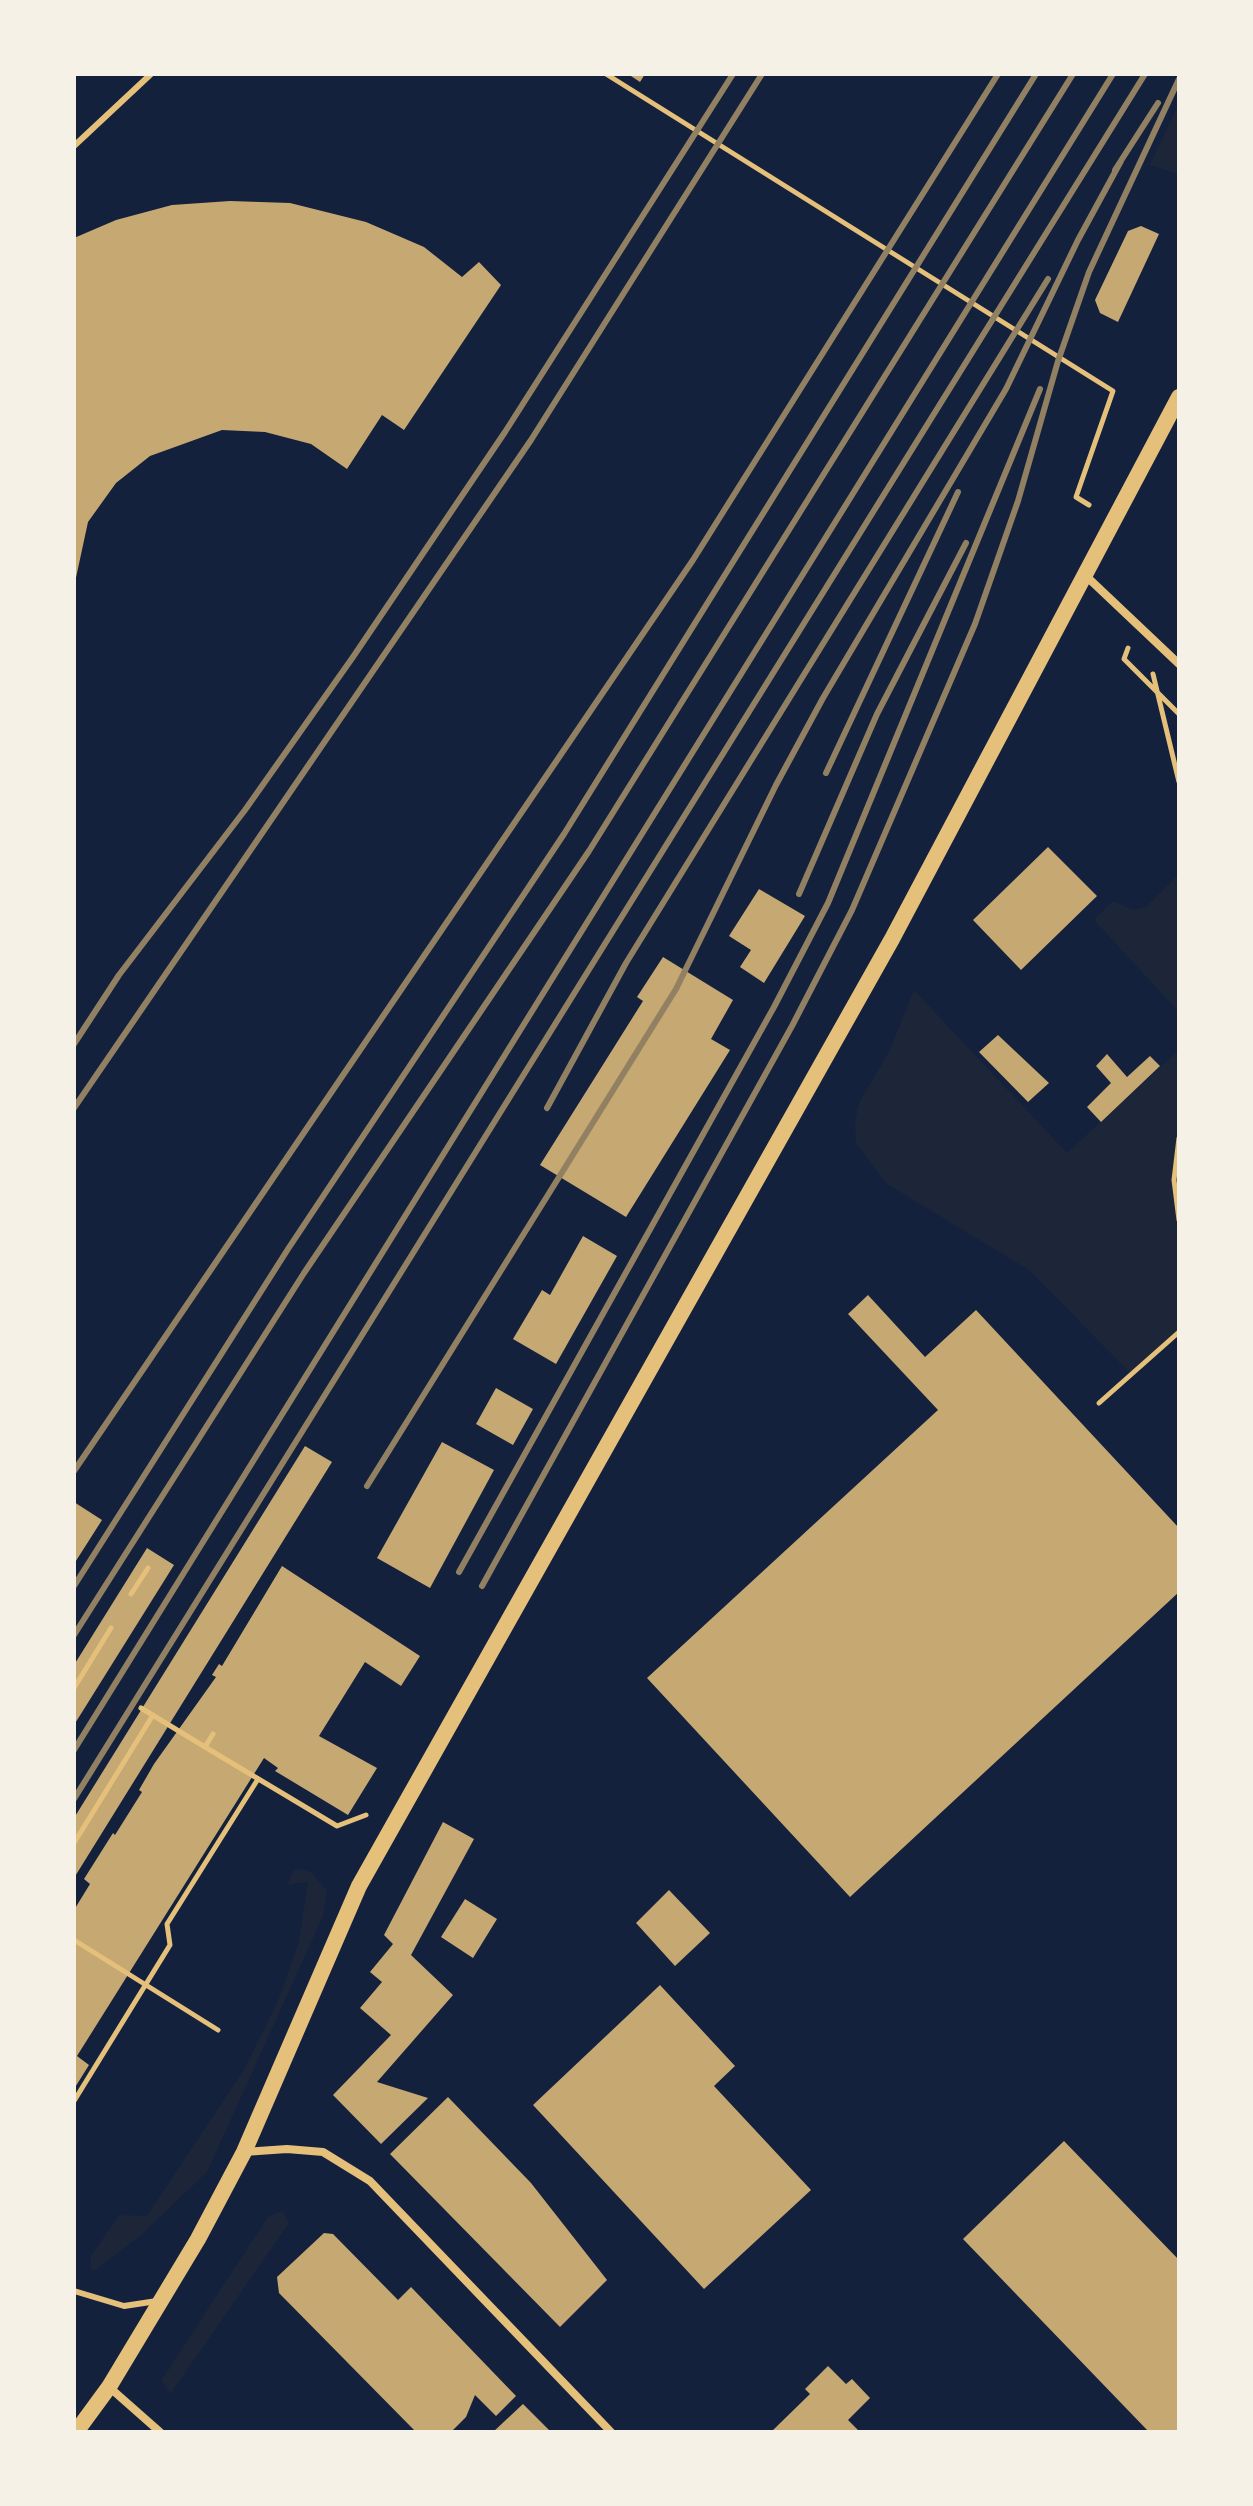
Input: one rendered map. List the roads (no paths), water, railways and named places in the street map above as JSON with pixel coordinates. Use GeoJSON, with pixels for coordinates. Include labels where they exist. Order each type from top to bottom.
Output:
{"type":"FeatureCollection","features":[{"type":"Feature","properties":{"kind":"main road"},"geometry":{"type":"LineString","coordinates":[[76,2432],[109,2387],[161,2301],[244,2152],[359,1886],[885,952],[1179,397]]}},
{"type":"Feature","properties":{"kind":"street"},"geometry":{"type":"LineString","coordinates":[[1085,575],[1179,664]]}},
{"type":"Feature","properties":{"kind":"street"},"geometry":{"type":"LineString","coordinates":[[244,2152],[287,2149],[323,2152],[370,2181],[611,2432]]}},
{"type":"Feature","properties":{"kind":"street"},"geometry":{"type":"LineString","coordinates":[[109,2387],[160,2432]]}},
{"type":"Feature","properties":{"kind":"lane"},"geometry":{"type":"LineString","coordinates":[[74,146],[151,74]]}},
{"type":"Feature","properties":{"kind":"lane"},"geometry":{"type":"LineString","coordinates":[[74,2291],[124,2306],[161,2301]]}},
{"type":"Feature","properties":{"kind":"railway"},"geometry":{"type":"LineString","coordinates":[[74,1044],[119,975],[245,810],[353,657],[505,432],[733,74]]}},
{"type":"Feature","properties":{"kind":"railway"},"geometry":{"type":"LineString","coordinates":[[74,1108],[531,440],[762,74]]}},
{"type":"Feature","properties":{"kind":"railway"},"geometry":{"type":"LineString","coordinates":[[74,1471],[693,560],[998,74]]}},
{"type":"Feature","properties":{"kind":"railway"},"geometry":{"type":"LineString","coordinates":[[74,1586],[288,1249],[564,834],[1036,74]]}},
{"type":"Feature","properties":{"kind":"railway"},"geometry":{"type":"LineString","coordinates":[[74,1635],[304,1273],[589,851],[1073,74]]}},
{"type":"Feature","properties":{"kind":"railway"},"geometry":{"type":"LineString","coordinates":[[74,1750],[1113,74]]}},
{"type":"Feature","properties":{"kind":"railway"},"geometry":{"type":"LineString","coordinates":[[74,1799],[1145,74]]}},
{"type":"Feature","properties":{"kind":"railway"},"geometry":{"type":"LineString","coordinates":[[482,1586],[792,1026],[852,910],[975,624],[1018,501],[1058,361],[1089,272],[1179,79]]}},
{"type":"Feature","properties":{"kind":"railway"},"geometry":{"type":"LineString","coordinates":[[1115,170],[1158,103]]}},
{"type":"Feature","properties":{"kind":"railway"},"geometry":{"type":"LineString","coordinates":[[367,1486],[676,989],[776,785],[823,698],[1006,389],[1078,240],[1121,161]]}},
{"type":"Feature","properties":{"kind":"railway"},"geometry":{"type":"LineString","coordinates":[[547,1108],[626,963],[1048,279]]}},
{"type":"Feature","properties":{"kind":"railway"},"geometry":{"type":"LineString","coordinates":[[459,1572],[774,1007],[828,903],[1040,389]]}},
{"type":"Feature","properties":{"kind":"railway"},"geometry":{"type":"LineString","coordinates":[[826,773],[958,492]]}},
{"type":"Feature","properties":{"kind":"railway"},"geometry":{"type":"LineString","coordinates":[[799,894],[877,714],[966,543]]}}]}
